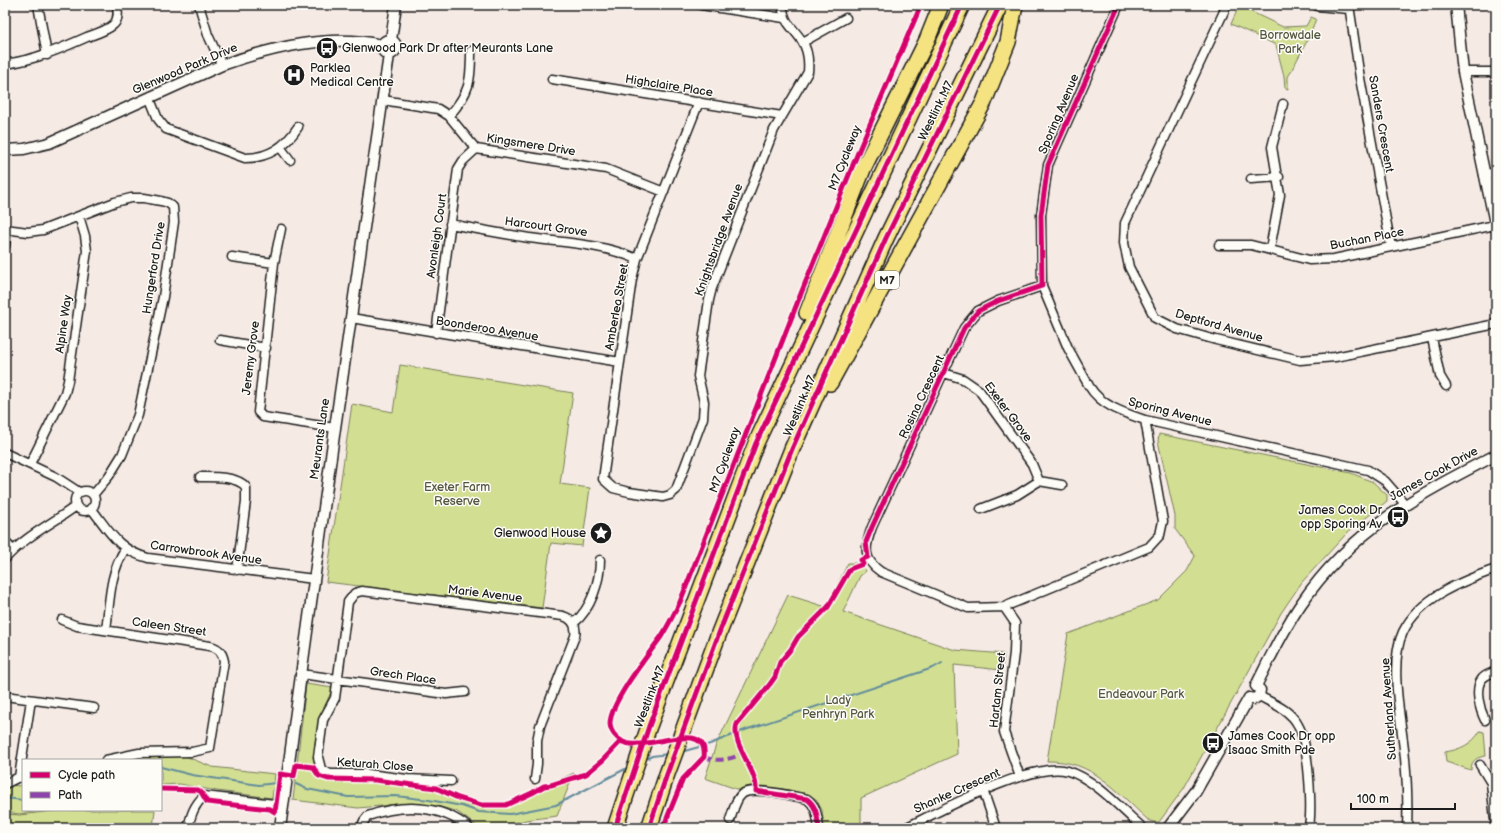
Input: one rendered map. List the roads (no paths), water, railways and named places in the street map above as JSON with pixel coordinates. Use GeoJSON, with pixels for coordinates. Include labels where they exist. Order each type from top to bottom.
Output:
{"type":"FeatureCollection","features":[{"type":"Feature","properties":{"kind":"highway"},"geometry":{"type":"LineString","coordinates":[[756,443],[863,169],[927,40],[941,5]]}},
{"type":"Feature","properties":{"kind":"highway","name":"Westlink M7"},"geometry":{"type":"LineString","coordinates":[[614,828],[649,726],[756,443],[962,5]]}},
{"type":"Feature","properties":{"kind":"highway","name":"Westlink M7"},"geometry":{"type":"LineString","coordinates":[[649,828],[686,720],[719,633],[766,519],[792,449],[883,245],[1000,5]]}},
{"type":"Feature","properties":{"kind":"highway","name":"M7"},"geometry":{"type":"LineString","coordinates":[[766,519],[831,383],[984,102],[1008,42],[1015,5]]}},
{"type":"Feature","properties":{"kind":"street"},"geometry":{"type":"LineString","coordinates":[[38,5],[47,55]]}},
{"type":"Feature","properties":{"kind":"street"},"geometry":{"type":"LineString","coordinates":[[5,64],[23,62],[47,55],[114,24],[118,15],[118,5]]}},
{"type":"Feature","properties":{"kind":"street"},"geometry":{"type":"LineString","coordinates":[[199,5],[208,35],[222,65]]}},
{"type":"Feature","properties":{"kind":"street"},"geometry":{"type":"LineString","coordinates":[[392,40],[387,40],[382,45],[383,52],[389,55],[394,53],[396,48],[392,40],[396,5]]}},
{"type":"Feature","properties":{"kind":"street"},"geometry":{"type":"LineString","coordinates":[[701,5],[784,18],[783,5]]}},
{"type":"Feature","properties":{"kind":"street","name":"Sporing Avenue"},"geometry":{"type":"LineString","coordinates":[[1119,5],[1048,166],[1042,215],[1042,286],[1068,348],[1092,391],[1114,409],[1145,420],[1368,470],[1385,481],[1405,504]]}},
{"type":"Feature","properties":{"kind":"street","name":"Deptford Avenue"},"geometry":{"type":"LineString","coordinates":[[1227,5],[1125,223],[1124,243],[1128,268],[1155,318],[1177,328],[1300,360],[1336,357],[1496,324]]}},
{"type":"Feature","properties":{"kind":"street"},"geometry":{"type":"LineString","coordinates":[[1456,5],[1463,72],[1496,226]]}},
{"type":"Feature","properties":{"kind":"street"},"geometry":{"type":"LineString","coordinates":[[1317,6],[1349,7]]}},
{"type":"Feature","properties":{"kind":"street","name":"Sanders Crescent"},"geometry":{"type":"LineString","coordinates":[[1349,7],[1360,78],[1391,247]]}},
{"type":"Feature","properties":{"kind":"street","name":"Knightsbridge Avenue"},"geometry":{"type":"LineString","coordinates":[[602,479],[613,488],[629,492],[663,496],[670,495],[676,490],[703,418],[704,402],[698,376],[709,300],[768,145],[782,116],[808,72],[809,62],[803,42],[784,18]]}},
{"type":"Feature","properties":{"kind":"street"},"geometry":{"type":"LineString","coordinates":[[803,42],[846,18]]}},
{"type":"Feature","properties":{"kind":"street","name":"Glenwood Park Drive"},"geometry":{"type":"LineString","coordinates":[[5,150],[24,149],[49,143],[150,99],[222,65],[275,49],[309,44],[355,42],[382,45]]}},
{"type":"Feature","properties":{"kind":"street"},"geometry":{"type":"LineString","coordinates":[[449,116],[462,101],[468,88],[471,74],[471,51]]}},
{"type":"Feature","properties":{"kind":"street","name":"Meurants Lane"},"geometry":{"type":"LineString","coordinates":[[280,828],[300,674],[389,55]]}},
{"type":"Feature","properties":{"kind":"street"},"geometry":{"type":"LineString","coordinates":[[1463,72],[1496,72]]}},
{"type":"Feature","properties":{"kind":"street","name":"Highclaire Place"},"geometry":{"type":"LineString","coordinates":[[552,79],[782,116]]}},
{"type":"Feature","properties":{"kind":"street"},"geometry":{"type":"LineString","coordinates":[[150,99],[158,119],[166,129],[233,155],[245,158],[257,158],[268,155],[280,148],[291,138],[298,127]]}},
{"type":"Feature","properties":{"kind":"street","name":"Kingsmere Drive"},"geometry":{"type":"LineString","coordinates":[[383,100],[438,109],[449,116],[476,149],[606,169],[664,192]]}},
{"type":"Feature","properties":{"kind":"street","name":"Amberlea Street"},"geometry":{"type":"LineString","coordinates":[[602,479],[632,279],[637,259],[699,102]]}},
{"type":"Feature","properties":{"kind":"street"},"geometry":{"type":"LineString","coordinates":[[1270,249],[1280,195],[1272,147],[1283,104]]}},
{"type":"Feature","properties":{"kind":"street"},"geometry":{"type":"LineString","coordinates":[[280,148],[290,160]]}},
{"type":"Feature","properties":{"kind":"street","name":"Avonleigh Court"},"geometry":{"type":"LineString","coordinates":[[436,333],[458,169],[476,149]]}},
{"type":"Feature","properties":{"kind":"street"},"geometry":{"type":"LineString","coordinates":[[1484,174],[1496,172]]}},
{"type":"Feature","properties":{"kind":"street"},"geometry":{"type":"LineString","coordinates":[[1251,179],[1278,177]]}},
{"type":"Feature","properties":{"kind":"street","name":"Hungerford Drive"},"geometry":{"type":"LineString","coordinates":[[6,230],[28,232],[43,230],[115,202],[131,198],[144,198],[168,203],[173,208],[175,214],[163,297],[138,415],[122,455],[109,476],[93,495]]}},
{"type":"Feature","properties":{"kind":"street","name":"Alpine Way"},"geometry":{"type":"LineString","coordinates":[[30,464],[65,393],[87,251],[85,236],[79,216]]}},
{"type":"Feature","properties":{"kind":"street","name":"Harcourt Grove"},"geometry":{"type":"LineString","coordinates":[[450,224],[530,238],[605,248],[619,251],[637,259]]}},
{"type":"Feature","properties":{"kind":"street","name":"Buchan Place"},"geometry":{"type":"LineString","coordinates":[[1219,245],[1251,245],[1309,260],[1334,259],[1496,226]]}},
{"type":"Feature","properties":{"kind":"street","name":"Jeremy Grove"},"geometry":{"type":"LineString","coordinates":[[281,228],[274,263],[266,348],[258,408],[260,416],[335,428]]}},
{"type":"Feature","properties":{"kind":"street"},"geometry":{"type":"LineString","coordinates":[[5,246],[6,230]]}},
{"type":"Feature","properties":{"kind":"street"},"geometry":{"type":"LineString","coordinates":[[232,257],[274,263]]}},
{"type":"Feature","properties":{"kind":"street","name":"Rosina Crescent"},"geometry":{"type":"LineString","coordinates":[[1042,286],[998,301],[978,312],[964,328],[866,542],[868,557],[871,564],[882,572],[968,608],[1004,607],[1149,547],[1160,535],[1163,521],[1145,420]]}},
{"type":"Feature","properties":{"kind":"street","name":"Boonderoo Avenue"},"geometry":{"type":"LineString","coordinates":[[351,318],[620,362]]}},
{"type":"Feature","properties":{"kind":"street"},"geometry":{"type":"LineString","coordinates":[[1432,338],[1440,376],[1446,386]]}},
{"type":"Feature","properties":{"kind":"street"},"geometry":{"type":"LineString","coordinates":[[220,340],[266,348]]}},
{"type":"Feature","properties":{"kind":"street","name":"Exeter Grove"},"geometry":{"type":"LineString","coordinates":[[944,373],[963,379],[980,390],[1032,464],[1039,481]]}},
{"type":"Feature","properties":{"kind":"street"},"geometry":{"type":"LineString","coordinates":[[5,453],[56,477],[79,492],[87,491],[93,495],[94,502],[91,508],[85,511],[76,506]]}},
{"type":"Feature","properties":{"kind":"street","name":"James Cook Drive"},"geometry":{"type":"LineString","coordinates":[[1254,697],[1248,690],[1251,686],[1256,686],[1293,616],[1319,580],[1356,541],[1381,520],[1405,504],[1496,455]]}},
{"type":"Feature","properties":{"kind":"street"},"geometry":{"type":"LineString","coordinates":[[200,477],[236,480],[242,482],[246,487],[247,497],[237,570]]}},
{"type":"Feature","properties":{"kind":"street"},"geometry":{"type":"LineString","coordinates":[[981,509],[1017,495],[1039,481],[1062,485]]}},
{"type":"Feature","properties":{"kind":"street"},"geometry":{"type":"LineString","coordinates":[[76,506],[75,497],[79,492]]}},
{"type":"Feature","properties":{"kind":"street"},"geometry":{"type":"LineString","coordinates":[[5,559],[26,539],[56,521],[76,506]]}},
{"type":"Feature","properties":{"kind":"street","name":"Carrowbrook Avenue"},"geometry":{"type":"LineString","coordinates":[[91,508],[125,549],[148,558],[314,579]]}},
{"type":"Feature","properties":{"kind":"street"},"geometry":{"type":"LineString","coordinates":[[5,542],[13,550]]}},
{"type":"Feature","properties":{"kind":"street"},"geometry":{"type":"LineString","coordinates":[[106,630],[113,574],[116,564],[125,549]]}},
{"type":"Feature","properties":{"kind":"street"},"geometry":{"type":"LineString","coordinates":[[535,779],[539,730],[575,636],[574,623],[583,615],[598,579],[600,560]]}},
{"type":"Feature","properties":{"kind":"street","name":"Sutherland Avenue"},"geometry":{"type":"LineString","coordinates":[[1407,828],[1407,779],[1396,668],[1399,642],[1403,632],[1414,616],[1431,600],[1461,582],[1496,569]]}},
{"type":"Feature","properties":{"kind":"street","name":"Marie Avenue"},"geometry":{"type":"LineString","coordinates":[[337,679],[348,602],[352,595],[358,592],[563,616],[574,623]]}},
{"type":"Feature","properties":{"kind":"street","name":"Hartam Street"},"geometry":{"type":"LineString","coordinates":[[1004,607],[1014,623],[1014,653],[1004,732],[1020,777]]}},
{"type":"Feature","properties":{"kind":"street","name":"Caleen Street"},"geometry":{"type":"LineString","coordinates":[[62,620],[77,626],[218,648],[222,654],[224,661],[210,748],[192,752],[139,753],[111,759]]}},
{"type":"Feature","properties":{"kind":"street"},"geometry":{"type":"LineString","coordinates":[[1485,720],[1480,711],[1480,685],[1482,679],[1496,671]]}},
{"type":"Feature","properties":{"kind":"street"},"geometry":{"type":"LineString","coordinates":[[300,674],[337,679]]}},
{"type":"Feature","properties":{"kind":"street","name":"Grech Place"},"geometry":{"type":"LineString","coordinates":[[337,679],[446,694],[465,692]]}},
{"type":"Feature","properties":{"kind":"street","name":"Keturah Close"},"geometry":{"type":"LineString","coordinates":[[337,679],[335,698],[324,720],[318,761],[323,772],[330,774],[368,774],[407,780],[450,781]]}},
{"type":"Feature","properties":{"kind":"street"},"geometry":{"type":"LineString","coordinates":[[5,696],[94,708]]}},
{"type":"Feature","properties":{"kind":"street"},"geometry":{"type":"LineString","coordinates":[[1168,828],[1196,791],[1254,697],[1285,710],[1298,724],[1304,742],[1308,776],[1310,810],[1308,828]]}},
{"type":"Feature","properties":{"kind":"street"},"geometry":{"type":"LineString","coordinates":[[23,759],[31,700]]}},
{"type":"Feature","properties":{"kind":"street"},"geometry":{"type":"LineString","coordinates":[[1480,766],[1491,783],[1496,828]]}},
{"type":"Feature","properties":{"kind":"street","name":"Shanke Crescent"},"geometry":{"type":"LineString","coordinates":[[905,828],[983,790],[1020,777],[1044,771],[1067,770],[1088,780],[1143,828]]}},
{"type":"Feature","properties":{"kind":"street"},"geometry":{"type":"LineString","coordinates":[[5,784],[21,778]]}},
{"type":"Feature","properties":{"kind":"street"},"geometry":{"type":"LineString","coordinates":[[983,790],[996,828]]}},
{"type":"Feature","properties":{"kind":"street"},"geometry":{"type":"LineString","coordinates":[[730,820],[741,795],[746,791],[756,791],[807,798],[812,802],[816,810],[819,828]]}},
{"type":"Feature","properties":{"kind":"street"},"geometry":{"type":"LineString","coordinates":[[188,828],[192,813],[198,802],[204,796],[283,805]]}},
{"type":"Feature","properties":{"kind":"street"},"geometry":{"type":"LineString","coordinates":[[361,828],[364,820],[368,816],[411,807],[448,814],[469,828]]}},
{"type":"Feature","properties":{"kind":"waterway"},"geometry":{"type":"LineString","coordinates":[[681,752],[710,744],[745,730],[933,668],[942,663]]}},
{"type":"Feature","properties":{"kind":"waterway"},"geometry":{"type":"LineString","coordinates":[[644,760],[652,756],[668,754]]}},
{"type":"Feature","properties":{"kind":"waterway"},"geometry":{"type":"LineString","coordinates":[[162,767],[192,775],[259,785],[276,783]]}},
{"type":"Feature","properties":{"kind":"waterway"},"geometry":{"type":"LineString","coordinates":[[296,784],[307,789],[348,797],[396,796],[462,806],[479,812],[510,814],[556,805],[629,767]]}},
{"type":"Feature","properties":{"kind":"waterway"},"geometry":{"type":"LineString","coordinates":[[5,798],[22,800]]}},
{"type":"Feature","properties":{"kind":"place","name":"Glenwood Park Dr after Meurants Lane"},"geometry":{"type":"Point","coordinates":[327,48]}},
{"type":"Feature","properties":{"kind":"place","name":"Parklea Medical Centre"},"geometry":{"type":"Point","coordinates":[294,75]}},
{"type":"Feature","properties":{"kind":"place","name":"James Cook Dr opp Sporing Av"},"geometry":{"type":"Point","coordinates":[1398,517]}},
{"type":"Feature","properties":{"kind":"place","name":"Glenwood House"},"geometry":{"type":"Point","coordinates":[601,533]}},
{"type":"Feature","properties":{"kind":"place","name":"James Cook Dr opp Isaac Smith Pde"},"geometry":{"type":"Point","coordinates":[1213,743]}},
{"type":"Feature","properties":{"kind":"park label","name":"Borrowdale Park"},"geometry":{"type":"Point","coordinates":[1290,42]}},
{"type":"Feature","properties":{"kind":"park label","name":"Exeter Farm Reserve"},"geometry":{"type":"Point","coordinates":[457,494]}},
{"type":"Feature","properties":{"kind":"park label","name":"Endeavour Park"},"geometry":{"type":"Point","coordinates":[1141,694]}},
{"type":"Feature","properties":{"kind":"park label","name":"Lady Penhryn Park"},"geometry":{"type":"Point","coordinates":[838,707]}}]}
